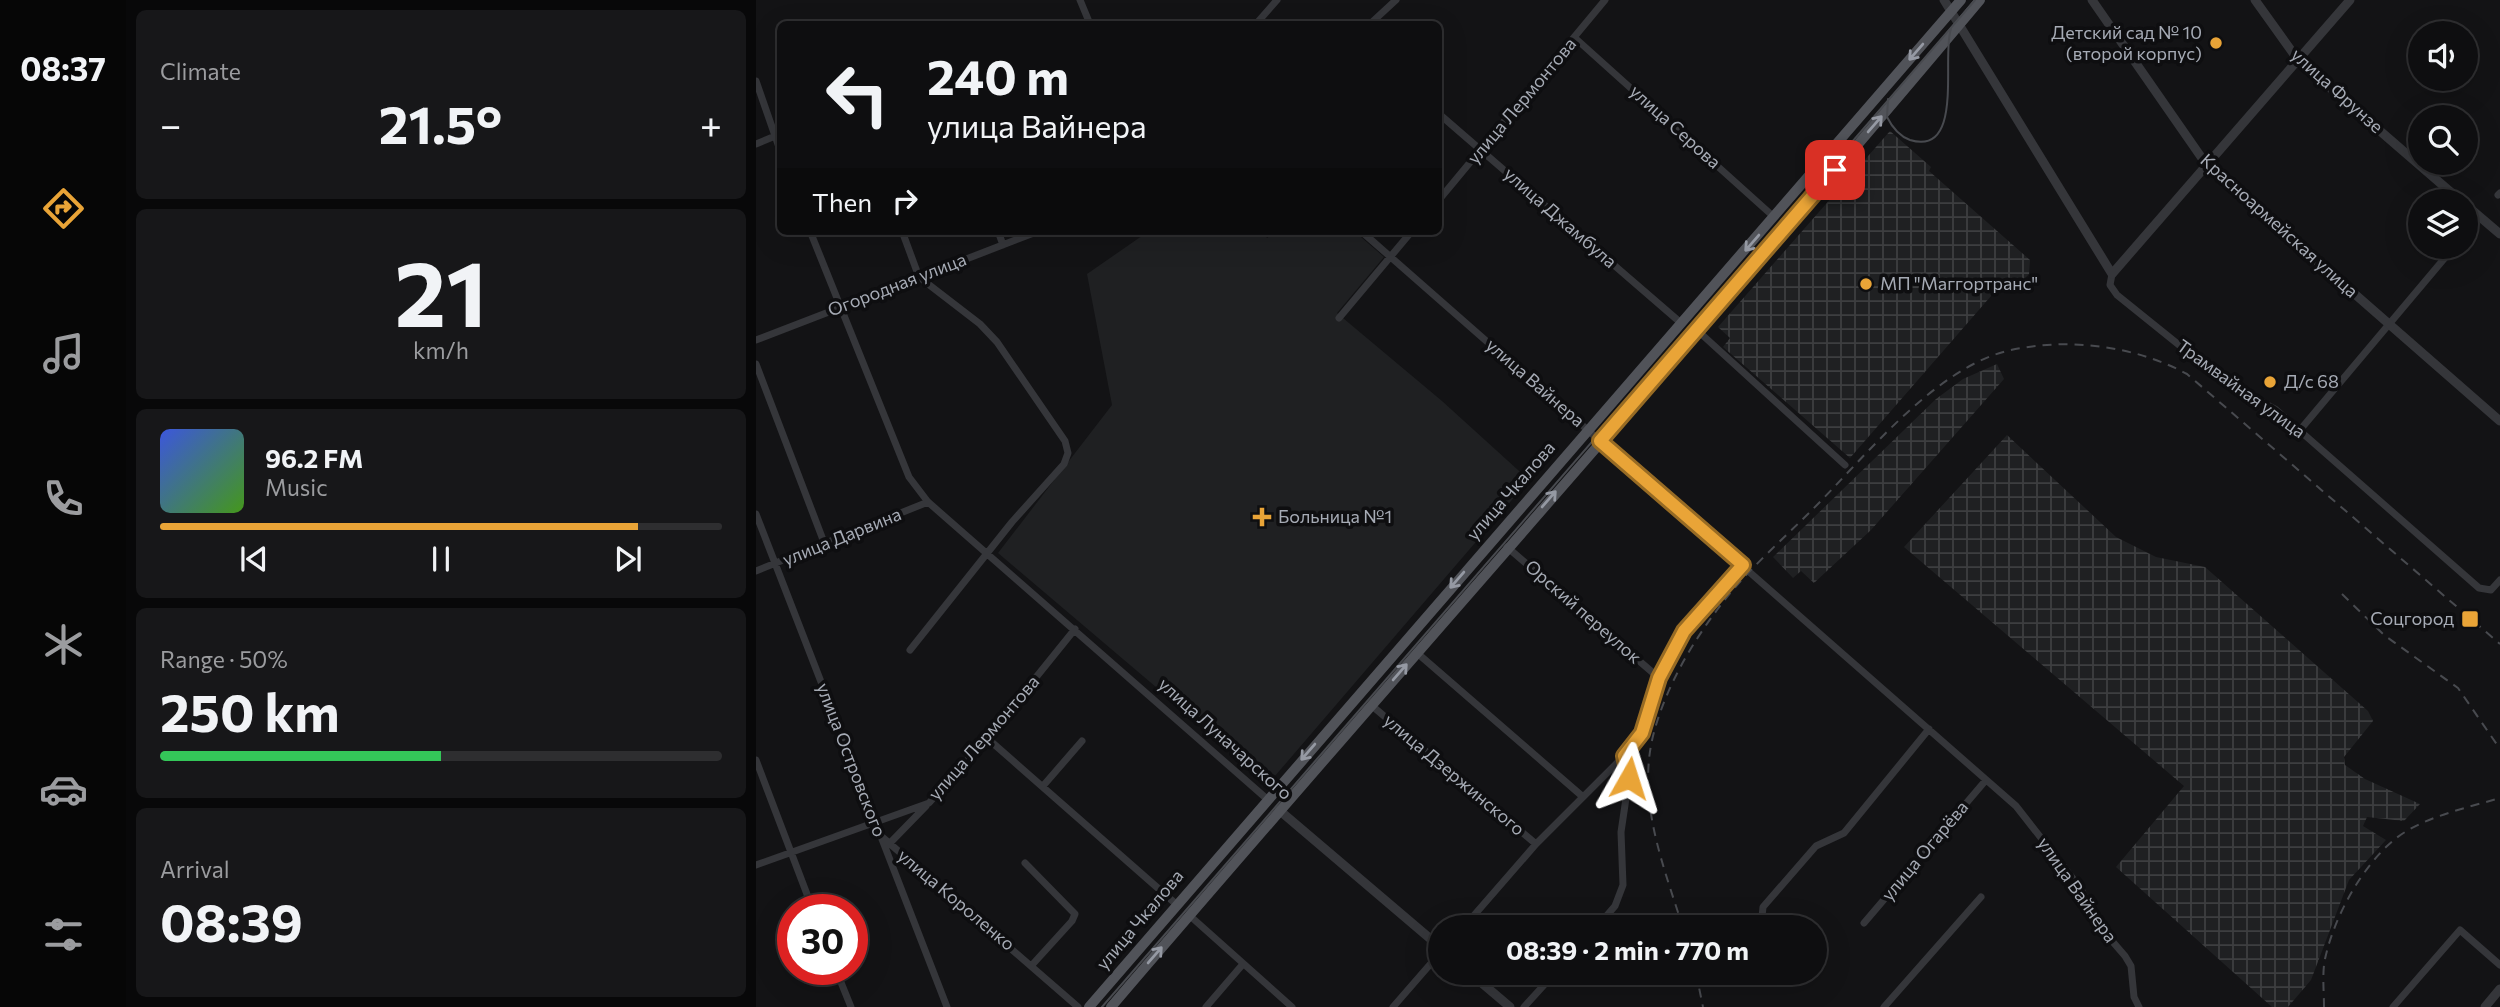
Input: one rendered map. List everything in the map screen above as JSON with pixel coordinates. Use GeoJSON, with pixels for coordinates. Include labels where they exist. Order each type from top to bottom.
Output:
{"type":"FeatureCollection","features":[{"type":"Feature","properties":{"kind":"main road","name":"улица Чкалова"},"geometry":{"type":"LineString","coordinates":[[1089,1007],[1961,0]]}},
{"type":"Feature","properties":{"kind":"main road","name":"улица Чкалова"},"geometry":{"type":"LineString","coordinates":[[1111,1007],[1507,547],[1698,331],[1980,0]]}},
{"type":"Feature","properties":{"kind":"main road","name":"улица Луначарского"},"geometry":{"type":"LineString","coordinates":[[1267,799],[1279,810]]}},
{"type":"Feature","properties":{"kind":"street"},"geometry":{"type":"LineString","coordinates":[[1080,0],[1089,21]]}},
{"type":"Feature","properties":{"kind":"street"},"geometry":{"type":"LineString","coordinates":[[1259,21],[1277,0]]}},
{"type":"Feature","properties":{"kind":"street"},"geometry":{"type":"LineString","coordinates":[[1373,21],[1396,0]]}},
{"type":"Feature","properties":{"kind":"street","name":"улица Лермонтова"},"geometry":{"type":"LineString","coordinates":[[1442,196],[1605,0]]}},
{"type":"Feature","properties":{"kind":"street","name":"Трамвайная улица"},"geometry":{"type":"LineString","coordinates":[[1944,0],[2112,274],[2110,285],[2117,295],[2225,382],[2270,406],[2300,430],[2479,588],[2487,591],[2500,580]]}},
{"type":"Feature","properties":{"kind":"street","name":"Красноармейская улица"},"geometry":{"type":"LineString","coordinates":[[2092,0],[2206,164],[2500,421]]}},
{"type":"Feature","properties":{"kind":"street","name":"улица Фрунзе"},"geometry":{"type":"LineString","coordinates":[[2255,0],[2298,60],[2448,189]]}},
{"type":"Feature","properties":{"kind":"street"},"geometry":{"type":"LineString","coordinates":[[2112,274],[2350,0]]}},
{"type":"Feature","properties":{"kind":"street","name":"улица Серова"},"geometry":{"type":"LineString","coordinates":[[1575,38],[1774,217]]}},
{"type":"Feature","properties":{"kind":"street"},"geometry":{"type":"LineString","coordinates":[[756,81],[777,133]]}},
{"type":"Feature","properties":{"kind":"street","name":"улица Джамбула"},"geometry":{"type":"LineString","coordinates":[[1442,116],[1681,323]]}},
{"type":"Feature","properties":{"kind":"street"},"geometry":{"type":"LineString","coordinates":[[756,144],[777,135]]}},
{"type":"Feature","properties":{"kind":"street"},"geometry":{"type":"LineString","coordinates":[[2479,216],[2500,234]]}},
{"type":"Feature","properties":{"kind":"street","name":"улица Луначарского"},"geometry":{"type":"LineString","coordinates":[[812,235],[908,477],[928,502],[1267,799]]}},
{"type":"Feature","properties":{"kind":"street"},"geometry":{"type":"LineString","coordinates":[[904,235],[919,276],[980,324],[997,342],[1068,446],[1064,464],[1012,522],[910,650]]}},
{"type":"Feature","properties":{"kind":"street"},"geometry":{"type":"LineString","coordinates":[[999,235],[1003,245]]}},
{"type":"Feature","properties":{"kind":"street","name":"Огородная улица"},"geometry":{"type":"LineString","coordinates":[[756,340],[1029,235]]}},
{"type":"Feature","properties":{"kind":"street","name":"улица Вайнера"},"geometry":{"type":"LineString","coordinates":[[1365,235],[2024,815],[2081,889],[2100,927],[2130,965],[2134,997],[2139,1007]]}},
{"type":"Feature","properties":{"kind":"street"},"geometry":{"type":"LineString","coordinates":[[1339,318],[1409,235]]}},
{"type":"Feature","properties":{"kind":"street"},"geometry":{"type":"LineString","coordinates":[[2300,430],[2444,259]]}},
{"type":"Feature","properties":{"kind":"street"},"geometry":{"type":"LineString","coordinates":[[1698,331],[1845,465]]}},
{"type":"Feature","properties":{"kind":"street"},"geometry":{"type":"LineString","coordinates":[[756,364],[825,545]]}},
{"type":"Feature","properties":{"kind":"street","name":"улица Дарвина"},"geometry":{"type":"LineString","coordinates":[[756,571],[928,502]]}},
{"type":"Feature","properties":{"kind":"street","name":"улица Островского"},"geometry":{"type":"LineString","coordinates":[[756,514],[947,1007]]}},
{"type":"Feature","properties":{"kind":"street","name":"Орский переулок"},"geometry":{"type":"LineString","coordinates":[[1507,547],[1659,678]]}},
{"type":"Feature","properties":{"kind":"street"},"geometry":{"type":"LineString","coordinates":[[1474,915],[1536,844],[1624,756],[1642,733],[1659,678],[1684,631],[1743,565]]}},
{"type":"Feature","properties":{"kind":"street","name":"улица Лермонтова"},"geometry":{"type":"LineString","coordinates":[[756,865],[929,803],[987,738],[1075,629]]}},
{"type":"Feature","properties":{"kind":"street"},"geometry":{"type":"LineString","coordinates":[[1416,652],[1582,796]]}},
{"type":"Feature","properties":{"kind":"street","name":"улица Дзержинского"},"geometry":{"type":"LineString","coordinates":[[1371,705],[1536,844]]}},
{"type":"Feature","properties":{"kind":"street"},"geometry":{"type":"LineString","coordinates":[[1762,915],[1763,907],[1816,846],[1844,833],[1929,729]]}},
{"type":"Feature","properties":{"kind":"street"},"geometry":{"type":"LineString","coordinates":[[987,738],[1177,904]]}},
{"type":"Feature","properties":{"kind":"street"},"geometry":{"type":"LineString","coordinates":[[1043,786],[1082,741]]}},
{"type":"Feature","properties":{"kind":"street"},"geometry":{"type":"LineString","coordinates":[[1607,915],[1615,906],[1623,885],[1621,832],[1629,778],[1624,756]]}},
{"type":"Feature","properties":{"kind":"street"},"geometry":{"type":"LineString","coordinates":[[756,760],[807,894]]}},
{"type":"Feature","properties":{"kind":"street","name":"улица Огарёва"},"geometry":{"type":"LineString","coordinates":[[1864,923],[1986,780]]}},
{"type":"Feature","properties":{"kind":"street"},"geometry":{"type":"LineString","coordinates":[[890,843],[929,803]]}},
{"type":"Feature","properties":{"kind":"street","name":"улица Луначарского"},"geometry":{"type":"LineString","coordinates":[[1279,810],[1428,937]]}},
{"type":"Feature","properties":{"kind":"street","name":"улица Короленко"},"geometry":{"type":"LineString","coordinates":[[881,835],[1078,1007]]}},
{"type":"Feature","properties":{"kind":"street"},"geometry":{"type":"LineString","coordinates":[[1025,863],[1075,914],[1072,921],[1032,965]]}},
{"type":"Feature","properties":{"kind":"street"},"geometry":{"type":"LineString","coordinates":[[1884,1007],[1981,897]]}},
{"type":"Feature","properties":{"kind":"street"},"geometry":{"type":"LineString","coordinates":[[1189,915],[1292,1007]]}},
{"type":"Feature","properties":{"kind":"street"},"geometry":{"type":"LineString","coordinates":[[2393,1007],[2460,929],[2500,965]]}},
{"type":"Feature","properties":{"kind":"street"},"geometry":{"type":"LineString","coordinates":[[1206,1007],[1243,964]]}},
{"type":"Feature","properties":{"kind":"street"},"geometry":{"type":"LineString","coordinates":[[1393,1007],[1428,967]]}},
{"type":"Feature","properties":{"kind":"street"},"geometry":{"type":"LineString","coordinates":[[842,985],[851,1007]]}},
{"type":"Feature","properties":{"kind":"street"},"geometry":{"type":"LineString","coordinates":[[1484,985],[1510,1007]]}},
{"type":"Feature","properties":{"kind":"street"},"geometry":{"type":"LineString","coordinates":[[1524,1007],[1544,985]]}},
{"type":"Feature","properties":{"kind":"street"},"geometry":{"type":"LineString","coordinates":[[2485,1007],[2500,989]]}},
{"type":"Feature","properties":{"kind":"shaded area"},"geometry":{"type":"Polygon","coordinates":[[[1890,131],[1931,167],[1929,171],[2030,260],[2029,274],[2014,290],[1998,288],[1850,458],[1723,347],[1730,338],[1718,327],[1890,131]]]}},
{"type":"Feature","properties":{"kind":"shaded area","name":"Больница №1"},"geometry":{"type":"Polygon","coordinates":[[[1143,235],[1265,235],[1267,238],[1271,235],[1359,235],[1384,257],[1337,313],[1442,401],[1529,480],[1269,783],[998,553],[1112,405],[1087,274],[1143,235]]]}},
{"type":"Feature","properties":{"kind":"shaded area"},"geometry":{"type":"Polygon","coordinates":[[[1997,364],[2004,379],[1871,530],[1814,583],[1801,571],[1793,578],[1773,557],[1936,399],[1963,379],[1997,364]]]}},
{"type":"Feature","properties":{"kind":"shaded area"},"geometry":{"type":"Polygon","coordinates":[[[2007,435],[2116,537],[2156,557],[2205,567],[2368,711],[2373,721],[2344,757],[2345,765],[2365,779],[2420,804],[2404,821],[2367,817],[2363,826],[2386,840],[2349,880],[2311,980],[2288,1007],[2272,1007],[2116,867],[2184,786],[1904,547],[2007,435]]]}},
{"type":"Feature","properties":{"kind":"tram line"},"geometry":{"type":"LineString","coordinates":[[1102,1007],[1975,0]]}},
{"type":"Feature","properties":{"kind":"tram line"},"geometry":{"type":"LineString","coordinates":[[1888,99],[1887,117],[1902,136],[1910,140],[1927,141],[1938,133],[1945,119],[1951,29]]}},
{"type":"Feature","properties":{"kind":"railway"},"geometry":{"type":"LineString","coordinates":[[1679,915],[1654,831],[1648,782],[1654,732],[1672,684],[1688,653],[1739,583],[1902,418],[1953,376],[1980,361],[2007,351],[2052,345],[2099,346],[2145,356],[2187,374],[2500,644]]}},
{"type":"Feature","properties":{"kind":"railway"},"geometry":{"type":"LineString","coordinates":[[2342,594],[2384,635],[2458,688],[2500,749]]}},
{"type":"Feature","properties":{"kind":"railway"},"geometry":{"type":"LineString","coordinates":[[2324,1007],[2324,970],[2329,943],[2342,910],[2371,863],[2406,831],[2445,814],[2500,798]]}},
{"type":"Feature","properties":{"kind":"railway"},"geometry":{"type":"LineString","coordinates":[[1698,985],[1703,1007]]}},
{"type":"Feature","properties":{"kind":"place","name":"Детский сад № 10 (второй корпус)"},"geometry":{"type":"Point","coordinates":[2216,43]}},
{"type":"Feature","properties":{"kind":"place","name":"МП \"Маггортранс\""},"geometry":{"type":"Point","coordinates":[1866,284]}},
{"type":"Feature","properties":{"kind":"place","name":"Д/с 68"},"geometry":{"type":"Point","coordinates":[2270,382]}},
{"type":"Feature","properties":{"kind":"place","name":"Больница №1"},"geometry":{"type":"Point","coordinates":[1262,517]}},
{"type":"Feature","properties":{"kind":"place","name":"Соцгород"},"geometry":{"type":"Point","coordinates":[2470,619]}},
{"type":"Feature","properties":{"kind":"route"},"geometry":{"type":"LineString","coordinates":[[1629,778],[1624,756],[1642,733],[1659,678],[1684,631],[1743,565],[1600,441],[1835,170]]}}]}
